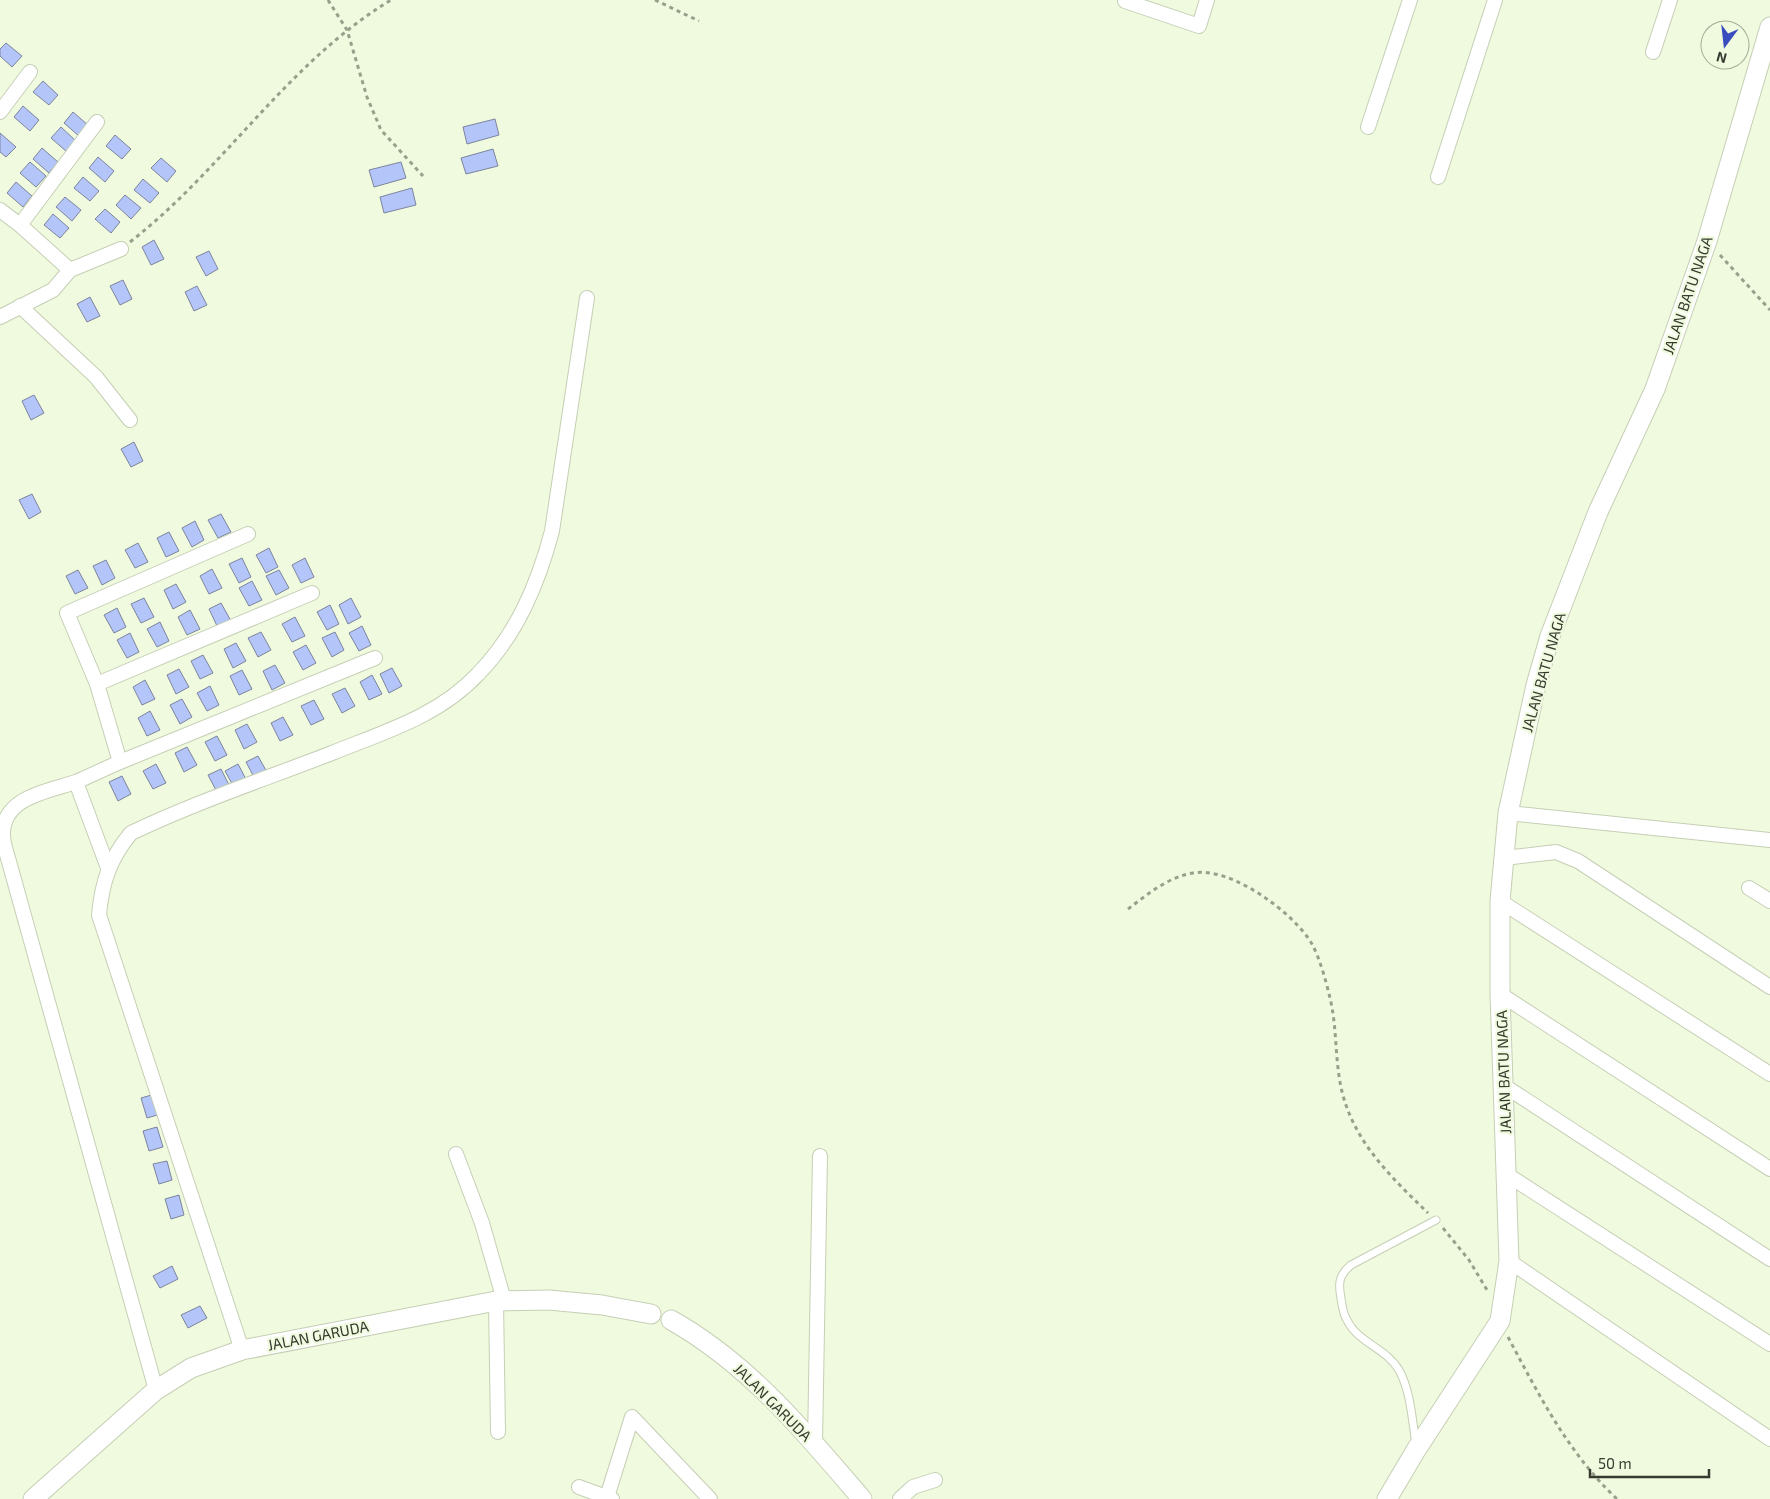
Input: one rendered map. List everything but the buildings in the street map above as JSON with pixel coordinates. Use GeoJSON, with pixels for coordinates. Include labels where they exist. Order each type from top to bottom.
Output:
{"type":"FeatureCollection","features":[{"type":"Feature","properties":{"kind":"street"},"geometry":{"type":"LineString","coordinates":[[1124,0],[1199,26],[1207,0]]}},
{"type":"Feature","properties":{"kind":"street"},"geometry":{"type":"LineString","coordinates":[[1368,128],[1410,0]]}},
{"type":"Feature","properties":{"kind":"street"},"geometry":{"type":"LineString","coordinates":[[1438,177],[1495,0]]}},
{"type":"Feature","properties":{"kind":"street"},"geometry":{"type":"LineString","coordinates":[[1653,52],[1670,0]]}},
{"type":"Feature","properties":{"kind":"street","name":"JALAN BATU NAGA"},"geometry":{"type":"LineString","coordinates":[[1500,1321],[1509,1261],[1500,994],[1500,901],[1508,813],[1536,685],[1550,636],[1598,512],[1655,389],[1707,241],[1770,28]]}},
{"type":"Feature","properties":{"kind":"street"},"geometry":{"type":"LineString","coordinates":[[0,112],[30,72]]}},
{"type":"Feature","properties":{"kind":"street"},"geometry":{"type":"LineString","coordinates":[[20,225],[98,122]]}},
{"type":"Feature","properties":{"kind":"street"},"geometry":{"type":"LineString","coordinates":[[0,210],[20,225],[70,270]]}},
{"type":"Feature","properties":{"kind":"street"},"geometry":{"type":"LineString","coordinates":[[0,317],[52,290],[70,270],[121,248]]}},
{"type":"Feature","properties":{"kind":"street"},"geometry":{"type":"LineString","coordinates":[[242,1350],[99,915],[101,889],[118,847],[131,833],[420,718],[455,694],[488,663],[504,644],[526,606],[542,566],[552,531],[587,298]]}},
{"type":"Feature","properties":{"kind":"street"},"geometry":{"type":"LineString","coordinates":[[20,306],[96,377],[130,420]]}},
{"type":"Feature","properties":{"kind":"street"},"geometry":{"type":"LineString","coordinates":[[120,762],[97,684],[67,613],[248,534]]}},
{"type":"Feature","properties":{"kind":"street"},"geometry":{"type":"LineString","coordinates":[[97,684],[312,594]]}},
{"type":"Feature","properties":{"kind":"street"},"geometry":{"type":"LineString","coordinates":[[156,1390],[3,835],[11,811],[21,801],[76,782],[120,762],[375,658]]}},
{"type":"Feature","properties":{"kind":"street"},"geometry":{"type":"LineString","coordinates":[[76,782],[108,868]]}},
{"type":"Feature","properties":{"kind":"street"},"geometry":{"type":"LineString","coordinates":[[1508,813],[1770,840]]}},
{"type":"Feature","properties":{"kind":"street"},"geometry":{"type":"LineString","coordinates":[[1504,858],[1556,852],[1578,861],[1770,988]]}},
{"type":"Feature","properties":{"kind":"street"},"geometry":{"type":"LineString","coordinates":[[1749,888],[1770,901]]}},
{"type":"Feature","properties":{"kind":"street"},"geometry":{"type":"LineString","coordinates":[[1500,901],[1770,1074]]}},
{"type":"Feature","properties":{"kind":"street"},"geometry":{"type":"LineString","coordinates":[[1500,994],[1770,1169]]}},
{"type":"Feature","properties":{"kind":"street"},"geometry":{"type":"LineString","coordinates":[[1503,1085],[1770,1259]]}},
{"type":"Feature","properties":{"kind":"street"},"geometry":{"type":"LineString","coordinates":[[456,1154],[482,1223],[500,1300],[498,1432]]}},
{"type":"Feature","properties":{"kind":"street"},"geometry":{"type":"LineString","coordinates":[[815,1443],[820,1156]]}},
{"type":"Feature","properties":{"kind":"street"},"geometry":{"type":"LineString","coordinates":[[1506,1174],[1770,1344]]}},
{"type":"Feature","properties":{"kind":"street"},"geometry":{"type":"LineString","coordinates":[[1509,1261],[1770,1439]]}},
{"type":"Feature","properties":{"kind":"street","name":"JALAN GARUDA"},"geometry":{"type":"LineString","coordinates":[[33,1499],[156,1390],[190,1368],[242,1350],[500,1300],[549,1300],[602,1305],[651,1314]]}},
{"type":"Feature","properties":{"kind":"street"},"geometry":{"type":"LineString","coordinates":[[651,1314],[671,1320]]}},
{"type":"Feature","properties":{"kind":"street","name":"JALAN GARUDA"},"geometry":{"type":"LineString","coordinates":[[671,1320],[702,1338],[725,1355],[815,1443],[862,1499]]}},
{"type":"Feature","properties":{"kind":"street"},"geometry":{"type":"LineString","coordinates":[[1387,1499],[1416,1450],[1500,1321]]}},
{"type":"Feature","properties":{"kind":"street"},"geometry":{"type":"LineString","coordinates":[[579,1487],[610,1498],[632,1417],[710,1499]]}},
{"type":"Feature","properties":{"kind":"street"},"geometry":{"type":"LineString","coordinates":[[900,1499],[913,1487],[935,1480]]}},
{"type":"Feature","properties":{"kind":"lane"},"geometry":{"type":"LineString","coordinates":[[1416,1450],[1404,1380],[1390,1358],[1351,1327],[1345,1315],[1338,1283],[1343,1271],[1351,1265],[1436,1220]]}},
{"type":"Feature","properties":{"kind":"path"},"geometry":{"type":"LineString","coordinates":[[328,0],[347,30],[367,97],[381,130],[423,176]]}},
{"type":"Feature","properties":{"kind":"path"},"geometry":{"type":"LineString","coordinates":[[121,248],[157,221],[179,200],[295,77],[347,30],[391,0]]}},
{"type":"Feature","properties":{"kind":"path"},"geometry":{"type":"LineString","coordinates":[[655,0],[699,21]]}},
{"type":"Feature","properties":{"kind":"path"},"geometry":{"type":"LineString","coordinates":[[1707,241],[1770,310]]}},
{"type":"Feature","properties":{"kind":"path"},"geometry":{"type":"LineString","coordinates":[[1128,909],[1165,882],[1196,872],[1217,874],[1238,882],[1294,920],[1312,945],[1330,997],[1336,1027],[1338,1072],[1344,1099],[1356,1128],[1393,1180],[1436,1220],[1470,1260],[1488,1292]]}},
{"type":"Feature","properties":{"kind":"path"},"geometry":{"type":"LineString","coordinates":[[1500,1321],[1549,1413],[1572,1449],[1598,1481],[1617,1499]]}}]}
